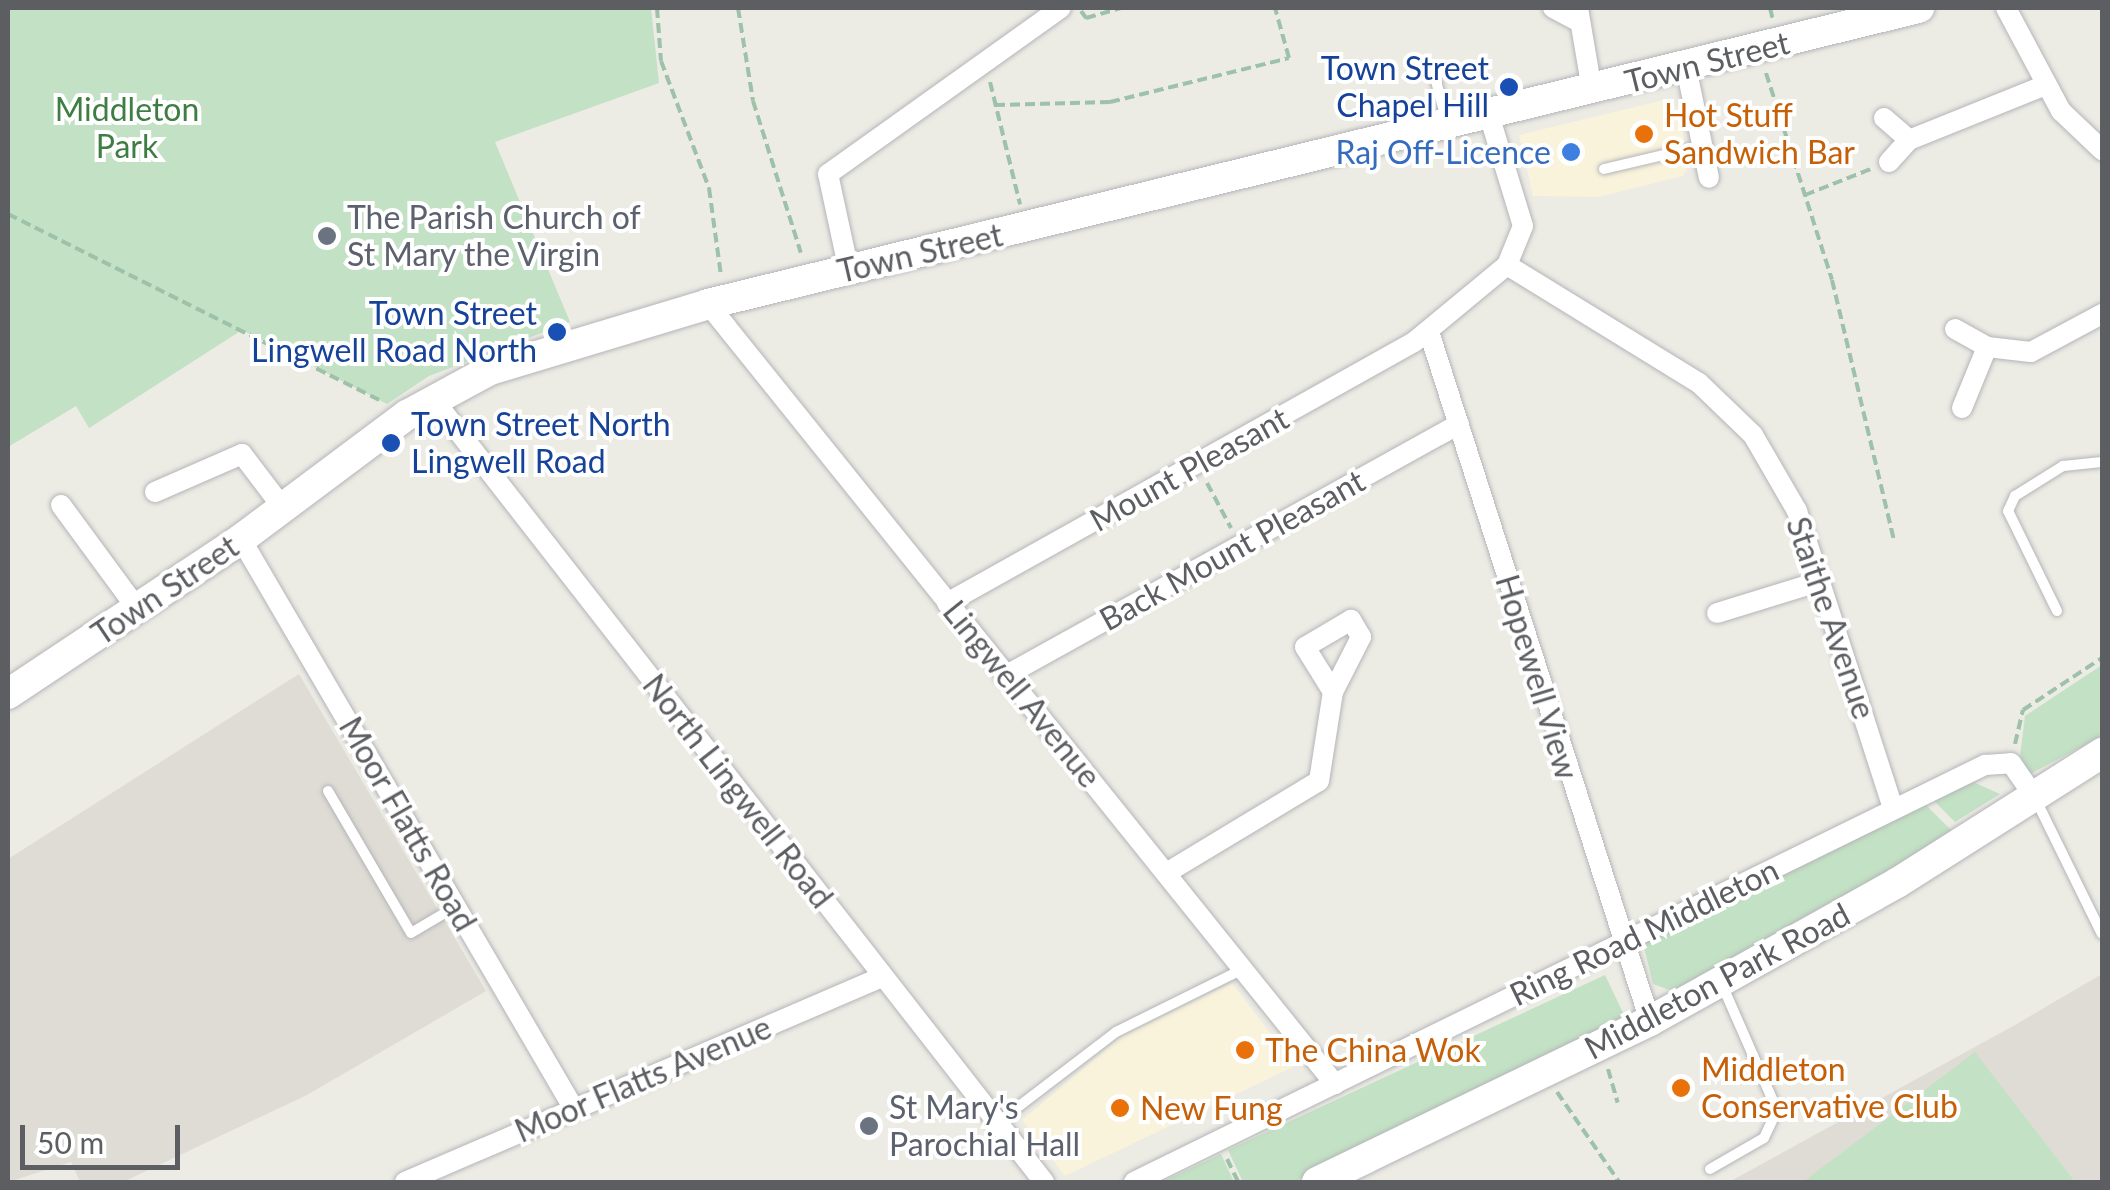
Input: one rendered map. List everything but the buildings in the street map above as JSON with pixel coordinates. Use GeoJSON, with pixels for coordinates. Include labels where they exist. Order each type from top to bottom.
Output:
{"type":"FeatureCollection","features":[{"type":"Feature","properties":{"kind":"street"},"geometry":{"type":"LineString","coordinates":[[850,271],[828,174],[1060,8]]}},
{"type":"Feature","properties":{"kind":"street"},"geometry":{"type":"LineString","coordinates":[[1552,8],[1576,14],[1592,90]]}},
{"type":"Feature","properties":{"kind":"street","name":"Town Street"},"geometry":{"type":"LineString","coordinates":[[8,694],[241,540],[420,407],[490,370],[718,302],[1918,8]]}},
{"type":"Feature","properties":{"kind":"street"},"geometry":{"type":"LineString","coordinates":[[2006,8],[2046,85],[2075,129],[2102,150]]}},
{"type":"Feature","properties":{"kind":"street"},"geometry":{"type":"LineString","coordinates":[[1686,67],[1708,178]]}},
{"type":"Feature","properties":{"kind":"street"},"geometry":{"type":"LineString","coordinates":[[1889,162],[1908,140],[2046,85]]}},
{"type":"Feature","properties":{"kind":"street"},"geometry":{"type":"LineString","coordinates":[[1489,115],[1522,226],[1508,265]]}},
{"type":"Feature","properties":{"kind":"street"},"geometry":{"type":"LineString","coordinates":[[1884,118],[1908,140]]}},
{"type":"Feature","properties":{"kind":"street","name":"Mount Pleasant"},"geometry":{"type":"LineString","coordinates":[[947,603],[1198,466],[1429,332],[1508,265]]}},
{"type":"Feature","properties":{"kind":"street","name":"Staithe Avenue"},"geometry":{"type":"LineString","coordinates":[[1508,265],[1699,383],[1753,436],[1797,511],[1893,808]]}},
{"type":"Feature","properties":{"kind":"street","name":"Lingwell Avenue"},"geometry":{"type":"LineString","coordinates":[[718,302],[947,603],[1168,872],[1335,1084]]}},
{"type":"Feature","properties":{"kind":"street"},"geometry":{"type":"LineString","coordinates":[[1955,329],[1987,346],[2031,352],[2102,314]]}},
{"type":"Feature","properties":{"kind":"street","name":"Hopewell View"},"geometry":{"type":"LineString","coordinates":[[1429,332],[1619,944],[1650,1020]]}},
{"type":"Feature","properties":{"kind":"street"},"geometry":{"type":"LineString","coordinates":[[1962,408],[1987,346]]}},
{"type":"Feature","properties":{"kind":"street","name":"North Lingwell Road"},"geometry":{"type":"LineString","coordinates":[[420,407],[1044,1182]]}},
{"type":"Feature","properties":{"kind":"street","name":"Back Mount Pleasant"},"geometry":{"type":"LineString","coordinates":[[1005,676],[1459,424]]}},
{"type":"Feature","properties":{"kind":"street"},"geometry":{"type":"LineString","coordinates":[[155,492],[242,454],[283,508]]}},
{"type":"Feature","properties":{"kind":"street"},"geometry":{"type":"LineString","coordinates":[[61,505],[138,610]]}},
{"type":"Feature","properties":{"kind":"street","name":"Moor Flatts Road"},"geometry":{"type":"LineString","coordinates":[[241,540],[574,1109]]}},
{"type":"Feature","properties":{"kind":"street"},"geometry":{"type":"LineString","coordinates":[[1717,613],[1821,581]]}},
{"type":"Feature","properties":{"kind":"street"},"geometry":{"type":"LineString","coordinates":[[1168,872],[1318,781],[1333,692]]}},
{"type":"Feature","properties":{"kind":"street","name":"Middleton Park Road"},"geometry":{"type":"LineString","coordinates":[[1317,1182],[1596,1048],[1720,982],[2036,799],[2102,753]]}},
{"type":"Feature","properties":{"kind":"street"},"geometry":{"type":"LineString","coordinates":[[2011,763],[2036,799]]}},
{"type":"Feature","properties":{"kind":"street","name":"Ring Road Middleton"},"geometry":{"type":"LineString","coordinates":[[1134,1182],[1893,808],[1985,765],[2011,763]]}},
{"type":"Feature","properties":{"kind":"street","name":"Moor Flatts Avenue"},"geometry":{"type":"LineString","coordinates":[[405,1182],[882,977]]}},
{"type":"Feature","properties":{"kind":"lane"},"geometry":{"type":"LineString","coordinates":[[1435,77],[1447,125]]}},
{"type":"Feature","properties":{"kind":"lane"},"geometry":{"type":"LineString","coordinates":[[1604,169],[1702,146]]}},
{"type":"Feature","properties":{"kind":"lane"},"geometry":{"type":"LineString","coordinates":[[2056,611],[2008,511],[2015,496],[2064,466],[2102,462]]}},
{"type":"Feature","properties":{"kind":"lane"},"geometry":{"type":"LineString","coordinates":[[328,791],[410,932],[456,906]]}},
{"type":"Feature","properties":{"kind":"lane"},"geometry":{"type":"LineString","coordinates":[[2036,799],[2102,934]]}},
{"type":"Feature","properties":{"kind":"lane"},"geometry":{"type":"LineString","coordinates":[[996,1123],[1116,1032],[1244,968]]}},
{"type":"Feature","properties":{"kind":"lane"},"geometry":{"type":"LineString","coordinates":[[1710,1169],[1764,1138],[1777,1110],[1720,982]]}},
{"type":"Feature","properties":{"kind":"path"},"geometry":{"type":"LineString","coordinates":[[657,8],[661,61],[710,188],[718,302]]}},
{"type":"Feature","properties":{"kind":"path"},"geometry":{"type":"LineString","coordinates":[[738,8],[753,101],[808,280]]}},
{"type":"Feature","properties":{"kind":"path"},"geometry":{"type":"LineString","coordinates":[[1079,8],[1086,18],[1122,8]]}},
{"type":"Feature","properties":{"kind":"path"},"geometry":{"type":"LineString","coordinates":[[995,105],[1110,102],[1289,58],[1276,8]]}},
{"type":"Feature","properties":{"kind":"path"},"geometry":{"type":"LineString","coordinates":[[1758,49],[1805,195],[1894,540]]}},
{"type":"Feature","properties":{"kind":"path"},"geometry":{"type":"LineString","coordinates":[[984,62],[1026,228]]}},
{"type":"Feature","properties":{"kind":"path"},"geometry":{"type":"LineString","coordinates":[[1805,195],[1889,162]]}},
{"type":"Feature","properties":{"kind":"path"},"geometry":{"type":"LineString","coordinates":[[8,214],[420,407]]}},
{"type":"Feature","properties":{"kind":"path"},"geometry":{"type":"LineString","coordinates":[[1198,466],[1241,545]]}},
{"type":"Feature","properties":{"kind":"path"},"geometry":{"type":"LineString","coordinates":[[2011,763],[2023,710],[2102,658]]}},
{"type":"Feature","properties":{"kind":"path"},"geometry":{"type":"LineString","coordinates":[[1596,1048],[1618,1103]]}},
{"type":"Feature","properties":{"kind":"path"},"geometry":{"type":"LineString","coordinates":[[1547,1071],[1619,1182]]}},
{"type":"Feature","properties":{"kind":"path"},"geometry":{"type":"LineString","coordinates":[[1219,1141],[1238,1182]]}},
{"type":"Feature","properties":{"kind":"shaded area"},"geometry":{"type":"Polygon","coordinates":[[[1672,98],[1691,160],[1683,176],[1598,197],[1533,196],[1519,135],[1672,98]]]}},
{"type":"Feature","properties":{"kind":"shaded area"},"geometry":{"type":"Polygon","coordinates":[[[299,674],[486,991],[307,1095],[123,1182],[80,1182],[71,1162],[8,1182],[8,859],[299,674]]]}},
{"type":"Feature","properties":{"kind":"shaded area"},"geometry":{"type":"Polygon","coordinates":[[[2102,974],[2102,1182],[1729,1182],[2015,1025],[2102,974]]]}},
{"type":"Feature","properties":{"kind":"shaded area"},"geometry":{"type":"Polygon","coordinates":[[[1232,983],[1295,1066],[1065,1176],[1022,1120],[1122,1036],[1232,983]]]}},
{"type":"Feature","properties":{"kind":"green space","name":"Middleton Park"},"geometry":{"type":"Polygon","coordinates":[[[8,8],[651,8],[659,83],[495,142],[570,322],[429,376],[387,404],[242,330],[89,428],[76,406],[8,447],[8,8]]]}},
{"type":"Feature","properties":{"kind":"green space"},"geometry":{"type":"Polygon","coordinates":[[[2102,665],[2102,736],[2030,774],[2020,756],[2025,716],[2102,665]]]}},
{"type":"Feature","properties":{"kind":"green space"},"geometry":{"type":"Polygon","coordinates":[[[1973,782],[2000,794],[1955,822],[1932,799],[1973,782]]]}},
{"type":"Feature","properties":{"kind":"green space"},"geometry":{"type":"Polygon","coordinates":[[[1923,802],[1954,833],[1675,992],[1653,984],[1643,943],[1923,802]]]}},
{"type":"Feature","properties":{"kind":"green space"},"geometry":{"type":"Polygon","coordinates":[[[1605,975],[1625,1017],[1618,1026],[1294,1182],[1243,1182],[1228,1150],[1605,975]]]}},
{"type":"Feature","properties":{"kind":"green space"},"geometry":{"type":"Polygon","coordinates":[[[1975,1052],[2075,1182],[1803,1182],[1975,1052]]]}},
{"type":"Feature","properties":{"kind":"green space"},"geometry":{"type":"Polygon","coordinates":[[[1221,1154],[1234,1182],[1162,1182],[1221,1154]]]}},
{"type":"Feature","properties":{"kind":"place","name":"Town Street Chapel Hill"},"geometry":{"type":"Point","coordinates":[1509,87]}},
{"type":"Feature","properties":{"kind":"place","name":"Hot Stuff Sandwich Bar"},"geometry":{"type":"Point","coordinates":[1644,134]}},
{"type":"Feature","properties":{"kind":"place","name":"Raj Off-Licence"},"geometry":{"type":"Point","coordinates":[1571,152]}},
{"type":"Feature","properties":{"kind":"place","name":"The Parish Church of St Mary the Virgin"},"geometry":{"type":"Point","coordinates":[327,236]}},
{"type":"Feature","properties":{"kind":"place","name":"Town Street Lingwell Road North"},"geometry":{"type":"Point","coordinates":[557,332]}},
{"type":"Feature","properties":{"kind":"place","name":"Town Street North Lingwell Road"},"geometry":{"type":"Point","coordinates":[391,443]}},
{"type":"Feature","properties":{"kind":"place","name":"The China Wok"},"geometry":{"type":"Point","coordinates":[1245,1050]}},
{"type":"Feature","properties":{"kind":"place","name":"Middleton Conservative Club"},"geometry":{"type":"Point","coordinates":[1681,1088]}},
{"type":"Feature","properties":{"kind":"place","name":"New Fung"},"geometry":{"type":"Point","coordinates":[1120,1108]}},
{"type":"Feature","properties":{"kind":"place","name":"St Mary's Parochial Hall"},"geometry":{"type":"Point","coordinates":[869,1126]}}]}
